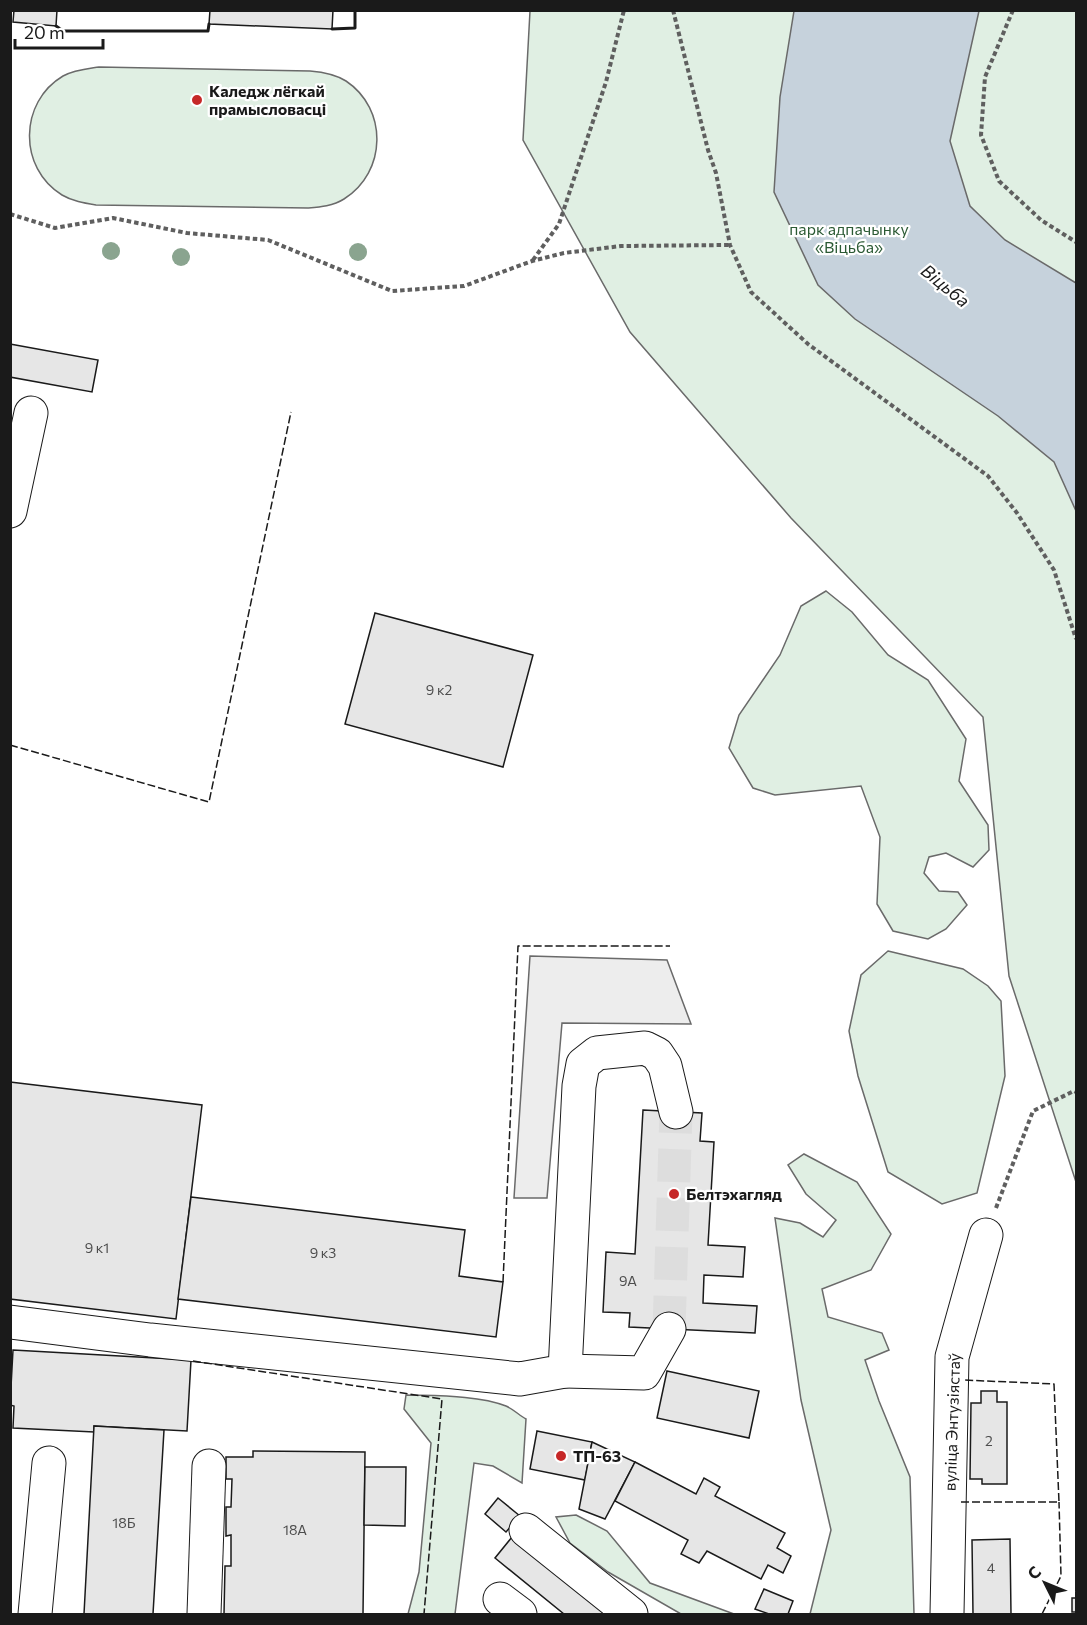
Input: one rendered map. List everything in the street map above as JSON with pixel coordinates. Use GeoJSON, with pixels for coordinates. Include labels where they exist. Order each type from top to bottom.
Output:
{"type":"FeatureCollection","features":[{"type":"Feature","properties":{"kind":"street"},"geometry":{"type":"LineString","coordinates":[[10,512],[31,413]]}},
{"type":"Feature","properties":{"kind":"street"},"geometry":{"type":"LineString","coordinates":[[565,1371],[579,1086],[583,1064],[597,1053],[645,1047],[657,1054],[665,1065],[676,1112]]}},
{"type":"Feature","properties":{"kind":"street","name":"вуліца Энтузіястаў"},"geometry":{"type":"LineString","coordinates":[[947,1614],[952,1357],[986,1235]]}},
{"type":"Feature","properties":{"kind":"street"},"geometry":{"type":"LineString","coordinates":[[10,1322],[162,1341],[520,1379],[565,1371],[644,1374],[669,1329]]}},
{"type":"Feature","properties":{"kind":"street"},"geometry":{"type":"LineString","coordinates":[[35,1614],[49,1462]]}},
{"type":"Feature","properties":{"kind":"street"},"geometry":{"type":"LineString","coordinates":[[204,1614],[209,1466]]}},
{"type":"Feature","properties":{"kind":"street"},"geometry":{"type":"LineString","coordinates":[[526,1530],[631,1614]]}},
{"type":"Feature","properties":{"kind":"path"},"geometry":{"type":"LineString","coordinates":[[532,261],[559,224],[606,82],[624,10]]}},
{"type":"Feature","properties":{"kind":"path"},"geometry":{"type":"LineString","coordinates":[[673,10],[708,150],[716,172],[729,245],[752,292],[808,344],[988,476],[1017,513],[1054,570],[1077,639]]}},
{"type":"Feature","properties":{"kind":"path"},"geometry":{"type":"LineString","coordinates":[[1013,10],[986,77],[981,135],[999,181],[1041,220],[1077,242]]}},
{"type":"Feature","properties":{"kind":"path"},"geometry":{"type":"LineString","coordinates":[[10,214],[55,228],[113,218],[187,233],[268,240],[392,291],[464,286],[532,261],[564,253],[621,246],[729,245]]}},
{"type":"Feature","properties":{"kind":"path"},"geometry":{"type":"LineString","coordinates":[[986,1235],[1033,1110],[1074,1091],[1077,1092]]}},
{"type":"Feature","properties":{"kind":"green space","name":"парк адпачынку «Віцьба»"},"geometry":{"type":"Polygon","coordinates":[[[530,11],[1076,11],[1076,1182],[1009,976],[983,717],[791,518],[630,332],[523,140],[530,11]]]}},
{"type":"Feature","properties":{"kind":"green space"},"geometry":{"type":"Polygon","coordinates":[[[99,67],[310,71],[333,75],[346,81],[360,93],[369,107],[375,124],[377,140],[375,157],[358,187],[344,199],[322,207],[96,205],[74,200],[62,195],[37,169],[31,152],[32,118],[38,102],[49,87],[63,76],[99,67]]]}},
{"type":"Feature","properties":{"kind":"green space"},"geometry":{"type":"Polygon","coordinates":[[[826,591],[852,612],[888,655],[928,680],[966,739],[959,781],[988,825],[989,850],[973,867],[946,853],[929,857],[924,873],[939,891],[958,892],[967,905],[946,929],[928,939],[893,931],[877,904],[880,837],[861,786],[775,795],[753,788],[729,748],[739,715],[780,655],[801,606],[826,591]]]}},
{"type":"Feature","properties":{"kind":"green space"},"geometry":{"type":"Polygon","coordinates":[[[888,951],[963,969],[988,986],[1001,1001],[1005,1076],[977,1193],[942,1204],[888,1172],[858,1076],[849,1031],[861,975],[888,951]]]}},
{"type":"Feature","properties":{"kind":"green space"},"geometry":{"type":"Polygon","coordinates":[[[804,1154],[857,1182],[891,1234],[871,1270],[822,1289],[828,1317],[882,1333],[889,1350],[865,1360],[910,1477],[914,1614],[810,1614],[831,1530],[801,1400],[775,1218],[800,1223],[823,1237],[836,1220],[806,1194],[788,1165],[804,1154]]]}},
{"type":"Feature","properties":{"kind":"green space"},"geometry":{"type":"Polygon","coordinates":[[[406,1395],[457,1397],[495,1402],[526,1419],[522,1483],[493,1466],[474,1463],[455,1614],[408,1614],[419,1572],[431,1443],[404,1409],[406,1395]]]}},
{"type":"Feature","properties":{"kind":"green space"},"geometry":{"type":"Polygon","coordinates":[[[576,1515],[607,1531],[650,1583],[734,1614],[681,1614],[608,1572],[570,1543],[556,1517],[576,1515]]]}},
{"type":"Feature","properties":{"kind":"shaded area"},"geometry":{"type":"Polygon","coordinates":[[[530,956],[667,960],[691,1024],[562,1023],[547,1198],[514,1198],[530,956]]]}},
{"type":"Feature","properties":{"kind":"water","name":"Віцьба"},"geometry":{"type":"Polygon","coordinates":[[[794,11],[979,11],[950,141],[970,206],[1005,240],[1076,283],[1076,511],[1054,462],[998,416],[855,319],[818,285],[774,192],[780,97],[794,11]]]}},
{"type":"Feature","properties":{"kind":"building"},"geometry":{"type":"Polygon","coordinates":[[[14,10],[57,10],[56,26],[13,22],[14,10]]]}},
{"type":"Feature","properties":{"kind":"building"},"geometry":{"type":"Polygon","coordinates":[[[210,10],[333,10],[332,29],[209,24],[210,10]]]}},
{"type":"Feature","properties":{"kind":"building"},"geometry":{"type":"Polygon","coordinates":[[[10,344],[98,360],[92,392],[10,377],[10,344]]]}},
{"type":"Feature","properties":{"kind":"building"},"geometry":{"type":"Polygon","coordinates":[[[375,613],[533,655],[503,767],[345,724],[375,613]]]}},
{"type":"Feature","properties":{"kind":"building"},"geometry":{"type":"Polygon","coordinates":[[[10,1082],[202,1105],[176,1319],[10,1299],[10,1082]]]}},
{"type":"Feature","properties":{"kind":"building","name":"Белтэхагляд"},"geometry":{"type":"Polygon","coordinates":[[[643,1110],[702,1113],[700,1141],[714,1142],[708,1245],[745,1247],[743,1277],[704,1275],[703,1303],[757,1306],[755,1333],[629,1327],[630,1313],[603,1312],[606,1252],[635,1254],[643,1110]]]}},
{"type":"Feature","properties":{"kind":"building"},"geometry":{"type":"Polygon","coordinates":[[[191,1197],[465,1230],[459,1276],[503,1282],[496,1337],[178,1299],[191,1197]]]}},
{"type":"Feature","properties":{"kind":"building"},"geometry":{"type":"Polygon","coordinates":[[[13,1350],[191,1360],[187,1431],[94,1426],[94,1432],[13,1428],[14,1406],[10,1405],[13,1350]]]}},
{"type":"Feature","properties":{"kind":"building"},"geometry":{"type":"Polygon","coordinates":[[[667,1371],[759,1391],[749,1438],[657,1418],[667,1371]]]}},
{"type":"Feature","properties":{"kind":"building"},"geometry":{"type":"Polygon","coordinates":[[[981,1391],[997,1391],[997,1402],[1007,1402],[1007,1484],[982,1484],[982,1479],[970,1479],[971,1403],[981,1403],[981,1391]]]}},
{"type":"Feature","properties":{"kind":"building"},"geometry":{"type":"Polygon","coordinates":[[[94,1426],[164,1430],[153,1614],[84,1614],[94,1426]]]}},
{"type":"Feature","properties":{"kind":"building","name":"ТП-63"},"geometry":{"type":"Polygon","coordinates":[[[537,1431],[592,1442],[585,1480],[530,1469],[537,1431]]]}},
{"type":"Feature","properties":{"kind":"building"},"geometry":{"type":"Polygon","coordinates":[[[592,1442],[635,1462],[605,1519],[579,1509],[592,1442]]]}},
{"type":"Feature","properties":{"kind":"building"},"geometry":{"type":"Polygon","coordinates":[[[253,1451],[365,1452],[363,1614],[224,1614],[225,1566],[231,1566],[231,1535],[226,1536],[226,1507],[231,1507],[232,1479],[226,1479],[226,1457],[253,1457],[253,1451]]]}},
{"type":"Feature","properties":{"kind":"building"},"geometry":{"type":"Polygon","coordinates":[[[635,1462],[696,1494],[704,1478],[720,1487],[715,1496],[785,1533],[777,1548],[791,1556],[783,1573],[768,1565],[761,1579],[707,1551],[699,1563],[681,1554],[688,1540],[615,1501],[635,1462]]]}},
{"type":"Feature","properties":{"kind":"building"},"geometry":{"type":"Polygon","coordinates":[[[365,1467],[406,1467],[405,1526],[364,1525],[365,1467]]]}},
{"type":"Feature","properties":{"kind":"building"},"geometry":{"type":"Polygon","coordinates":[[[498,1498],[520,1516],[506,1532],[485,1514],[498,1498]]]}},
{"type":"Feature","properties":{"kind":"building"},"geometry":{"type":"Polygon","coordinates":[[[512,1537],[607,1614],[564,1614],[495,1558],[512,1537]]]}},
{"type":"Feature","properties":{"kind":"building"},"geometry":{"type":"Polygon","coordinates":[[[1010,1539],[1011,1614],[973,1614],[972,1540],[1010,1539]]]}},
{"type":"Feature","properties":{"kind":"building"},"geometry":{"type":"Polygon","coordinates":[[[764,1589],[793,1601],[788,1614],[769,1614],[755,1609],[764,1589]]]}},
{"type":"Feature","properties":{"kind":"building"},"geometry":{"type":"Polygon","coordinates":[[[1072,1598],[1076,1598],[1076,1612],[1072,1612],[1072,1598]]]}},
{"type":"Feature","properties":{"kind":"tunnel"},"geometry":{"type":"LineString","coordinates":[[669,1329],[676,1112]]}},
{"type":"Feature","properties":{"kind":"fence"},"geometry":{"type":"LineString","coordinates":[[10,745],[209,802],[291,412]]}},
{"type":"Feature","properties":{"kind":"fence"},"geometry":{"type":"LineString","coordinates":[[503,1282],[518,946],[670,946]]}},
{"type":"Feature","properties":{"kind":"fence"},"geometry":{"type":"LineString","coordinates":[[193,1361],[442,1399],[424,1614]]}},
{"type":"Feature","properties":{"kind":"fence"},"geometry":{"type":"LineString","coordinates":[[961,1502],[1059,1502],[1054,1384],[964,1380]]}},
{"type":"Feature","properties":{"kind":"fence"},"geometry":{"type":"LineString","coordinates":[[1042,1614],[1061,1576],[1059,1502]]}},
{"type":"Feature","properties":{"kind":"wall"},"geometry":{"type":"LineString","coordinates":[[332,29],[355,28],[355,10]]}},
{"type":"Feature","properties":{"kind":"wall"},"geometry":{"type":"LineString","coordinates":[[56,26],[63,31],[208,31],[209,24]]}},
{"type":"Feature","properties":{"kind":"place","name":"Каледж лёгкай прамысловасці"},"geometry":{"type":"Point","coordinates":[197,100]}},
{"type":"Feature","properties":{"kind":"place","name":"Белтэхагляд"},"geometry":{"type":"Point","coordinates":[674,1194]}},
{"type":"Feature","properties":{"kind":"place","name":"ТП-63"},"geometry":{"type":"Point","coordinates":[561,1456]}}]}
